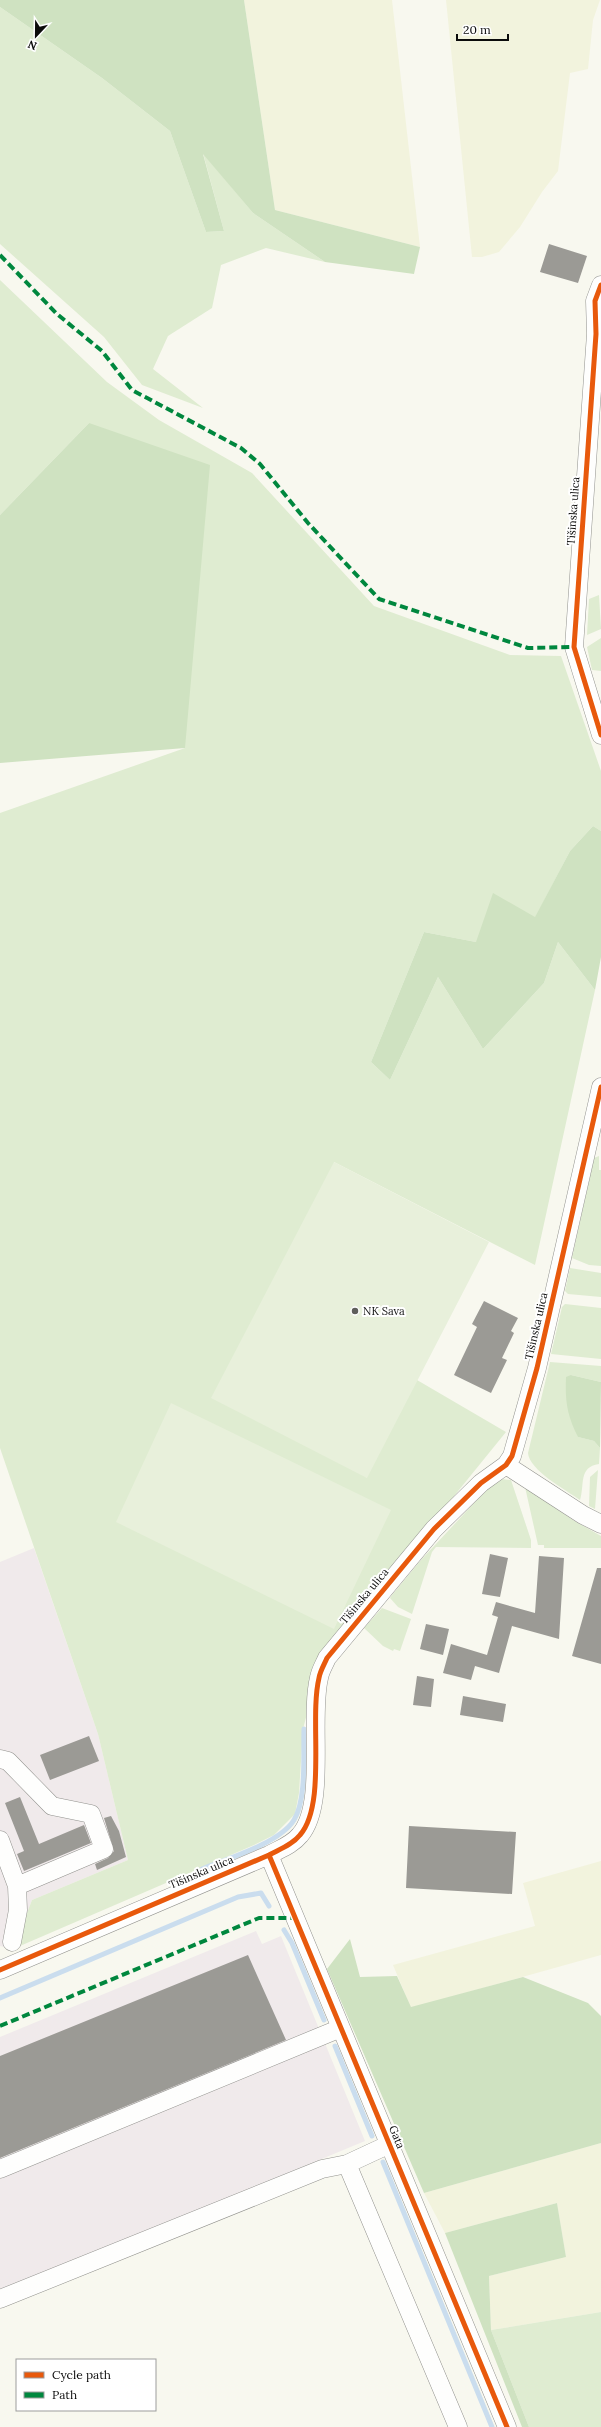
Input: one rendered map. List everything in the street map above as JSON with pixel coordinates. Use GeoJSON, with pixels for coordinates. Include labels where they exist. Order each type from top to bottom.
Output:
{"type":"FeatureCollection","features":[{"type":"Feature","properties":{"kind":"street","name":"Tišinska ulica"},"geometry":{"type":"LineString","coordinates":[[601,285],[595,301],[596,334],[574,648],[601,735]]}},
{"type":"Feature","properties":{"kind":"street","name":"Tišinska ulica"},"geometry":{"type":"LineString","coordinates":[[0,1970],[269,1855],[292,1844],[301,1834],[309,1820],[313,1796],[319,1678],[327,1658],[434,1528],[481,1483],[506,1465],[515,1448],[537,1368],[594,1143],[601,1087]]}},
{"type":"Feature","properties":{"kind":"street"},"geometry":{"type":"LineString","coordinates":[[506,1465],[572,1508],[601,1524]]}},
{"type":"Feature","properties":{"kind":"street"},"geometry":{"type":"LineString","coordinates":[[0,1759],[8,1761],[52,1806],[91,1814],[104,1849],[17,1886]]}},
{"type":"Feature","properties":{"kind":"street"},"geometry":{"type":"LineString","coordinates":[[0,1840],[17,1886],[18,1910],[12,1942]]}},
{"type":"Feature","properties":{"kind":"street","name":"Gata"},"geometry":{"type":"LineString","coordinates":[[269,1855],[507,2427]]}},
{"type":"Feature","properties":{"kind":"street"},"geometry":{"type":"LineString","coordinates":[[0,2169],[341,2028]]}},
{"type":"Feature","properties":{"kind":"street"},"geometry":{"type":"LineString","coordinates":[[0,2299],[322,2169],[347,2164],[390,2144]]}},
{"type":"Feature","properties":{"kind":"street"},"geometry":{"type":"LineString","coordinates":[[347,2164],[458,2427]]}},
{"type":"Feature","properties":{"kind":"shaded area"},"geometry":{"type":"Polygon","coordinates":[[[34,1548],[98,1734],[128,1860],[32,1900],[13,1949],[0,1946],[0,1562],[34,1548]]]}},
{"type":"Feature","properties":{"kind":"shaded area"},"geometry":{"type":"Polygon","coordinates":[[[256,1931],[262,1944],[281,1936],[365,2141],[0,2292],[0,2037],[256,1931]]]}},
{"type":"Feature","properties":{"kind":"green space"},"geometry":{"type":"Polygon","coordinates":[[[0,0],[244,0],[275,210],[420,247],[414,274],[325,262],[253,213],[203,154],[224,231],[206,232],[170,131],[102,78],[0,7],[0,0]]]}},
{"type":"Feature","properties":{"kind":"green space"},"geometry":{"type":"Polygon","coordinates":[[[244,0],[392,0],[420,247],[275,210],[244,0]]]}},
{"type":"Feature","properties":{"kind":"green space"},"geometry":{"type":"Polygon","coordinates":[[[446,0],[600,0],[593,20],[588,69],[570,73],[558,171],[542,192],[520,227],[499,252],[482,257],[472,257],[446,0]]]}},
{"type":"Feature","properties":{"kind":"green space"},"geometry":{"type":"Polygon","coordinates":[[[0,7],[102,78],[170,131],[206,232],[224,231],[203,153],[253,213],[325,262],[266,248],[221,265],[212,308],[168,336],[153,369],[203,408],[142,385],[104,337],[0,244],[0,7]]]}},
{"type":"Feature","properties":{"kind":"green space"},"geometry":{"type":"Polygon","coordinates":[[[0,280],[107,382],[159,420],[252,473],[374,606],[510,655],[561,656],[601,771],[601,831],[593,826],[570,851],[535,918],[476,942],[424,932],[371,1062],[390,1080],[438,977],[483,1049],[544,983],[558,942],[595,990],[535,1265],[334,1162],[366,1478],[417,1380],[506,1432],[321,1660],[303,1729],[299,1793],[295,1814],[274,1835],[254,1845],[13,1949],[32,1900],[128,1860],[98,1734],[0,1448],[0,813],[185,748],[89,423],[0,515],[0,280]]]}},
{"type":"Feature","properties":{"kind":"green space"},"geometry":{"type":"Polygon","coordinates":[[[89,423],[210,465],[185,748],[0,763],[0,515],[89,423]]]}},
{"type":"Feature","properties":{"kind":"green space"},"geometry":{"type":"Polygon","coordinates":[[[599,595],[601,629],[587,635],[589,599],[599,595]]]}},
{"type":"Feature","properties":{"kind":"green space"},"geometry":{"type":"Polygon","coordinates":[[[601,638],[601,671],[592,670],[587,647],[601,638]]]}},
{"type":"Feature","properties":{"kind":"green space"},"geometry":{"type":"Polygon","coordinates":[[[593,826],[601,831],[601,957],[595,990],[558,942],[544,983],[483,1049],[438,977],[390,1080],[371,1062],[424,932],[476,942],[493,893],[535,917],[570,851],[593,826]]]}},
{"type":"Feature","properties":{"kind":"green space"},"geometry":{"type":"Polygon","coordinates":[[[599,1156],[599,1170],[601,1170],[601,1266],[589,1265],[572,1258],[594,1158],[599,1156]]]}},
{"type":"Feature","properties":{"kind":"green space","name":"NK Sava"},"geometry":{"type":"Polygon","coordinates":[[[334,1162],[489,1242],[367,1478],[211,1398],[334,1162]]]}},
{"type":"Feature","properties":{"kind":"green space"},"geometry":{"type":"Polygon","coordinates":[[[570,1268],[601,1273],[601,1297],[568,1294],[565,1291],[570,1268]]]}},
{"type":"Feature","properties":{"kind":"green space"},"geometry":{"type":"Polygon","coordinates":[[[565,1304],[601,1308],[601,1359],[551,1354],[562,1307],[565,1304]]]}},
{"type":"Feature","properties":{"kind":"green space"},"geometry":{"type":"Polygon","coordinates":[[[550,1362],[601,1366],[601,1382],[571,1375],[578,1437],[594,1441],[600,1448],[599,1464],[592,1466],[585,1473],[580,1500],[541,1473],[530,1459],[528,1453],[550,1362]]]}},
{"type":"Feature","properties":{"kind":"green space"},"geometry":{"type":"Polygon","coordinates":[[[571,1375],[601,1382],[600,1448],[594,1441],[578,1437],[571,1422],[566,1401],[566,1377],[571,1375]]]}},
{"type":"Feature","properties":{"kind":"green space"},"geometry":{"type":"Polygon","coordinates":[[[171,1403],[391,1510],[334,1629],[116,1522],[171,1403]]]}},
{"type":"Feature","properties":{"kind":"green space"},"geometry":{"type":"Polygon","coordinates":[[[598,1470],[595,1509],[589,1506],[590,1477],[598,1470]]]}},
{"type":"Feature","properties":{"kind":"green space"},"geometry":{"type":"Polygon","coordinates":[[[501,1479],[511,1480],[531,1540],[531,1548],[436,1547],[432,1552],[412,1614],[398,1607],[390,1598],[392,1595],[421,1560],[490,1486],[501,1479]]]}},
{"type":"Feature","properties":{"kind":"green space"},"geometry":{"type":"Polygon","coordinates":[[[525,1487],[573,1520],[601,1536],[601,1548],[544,1548],[544,1545],[538,1545],[525,1487]]]}},
{"type":"Feature","properties":{"kind":"green space"},"geometry":{"type":"Polygon","coordinates":[[[382,1608],[411,1619],[400,1651],[394,1649],[393,1651],[383,1646],[364,1628],[382,1608]]]}},
{"type":"Feature","properties":{"kind":"green space"},"geometry":{"type":"Polygon","coordinates":[[[601,1861],[601,1955],[411,2008],[393,1965],[535,1926],[523,1883],[601,1861]]]}},
{"type":"Feature","properties":{"kind":"green space"},"geometry":{"type":"Polygon","coordinates":[[[350,1939],[360,1977],[397,1976],[411,2007],[523,1977],[588,2003],[601,2016],[601,2143],[424,2193],[327,1969],[350,1939]]]}},
{"type":"Feature","properties":{"kind":"green space"},"geometry":{"type":"Polygon","coordinates":[[[601,2143],[601,2312],[491,2330],[489,2276],[566,2257],[557,2203],[445,2233],[424,2193],[601,2143]]]}},
{"type":"Feature","properties":{"kind":"green space"},"geometry":{"type":"Polygon","coordinates":[[[557,2203],[566,2257],[489,2276],[491,2330],[529,2427],[522,2427],[445,2233],[557,2203]]]}},
{"type":"Feature","properties":{"kind":"green space"},"geometry":{"type":"Polygon","coordinates":[[[601,2312],[601,2427],[529,2427],[491,2330],[601,2312]]]}},
{"type":"Feature","properties":{"kind":"building"},"geometry":{"type":"Polygon","coordinates":[[[549,244],[587,256],[578,283],[540,272],[549,244]]]}},
{"type":"Feature","properties":{"kind":"building"},"geometry":{"type":"Polygon","coordinates":[[[484,1301],[518,1318],[511,1331],[514,1333],[502,1358],[507,1360],[491,1393],[454,1375],[477,1327],[472,1324],[484,1301]]]}},
{"type":"Feature","properties":{"kind":"building"},"geometry":{"type":"Polygon","coordinates":[[[490,1554],[508,1558],[500,1597],[482,1594],[490,1554]]]}},
{"type":"Feature","properties":{"kind":"building"},"geometry":{"type":"Polygon","coordinates":[[[539,1556],[564,1558],[559,1639],[512,1626],[499,1673],[475,1666],[471,1680],[443,1673],[451,1644],[487,1655],[498,1617],[492,1615],[496,1602],[535,1613],[539,1556]]]}},
{"type":"Feature","properties":{"kind":"building"},"geometry":{"type":"Polygon","coordinates":[[[597,1568],[601,1568],[601,1664],[572,1656],[597,1568]]]}},
{"type":"Feature","properties":{"kind":"building"},"geometry":{"type":"Polygon","coordinates":[[[426,1624],[449,1629],[443,1655],[420,1649],[426,1624]]]}},
{"type":"Feature","properties":{"kind":"building"},"geometry":{"type":"Polygon","coordinates":[[[417,1676],[434,1679],[431,1707],[413,1705],[417,1676]]]}},
{"type":"Feature","properties":{"kind":"building"},"geometry":{"type":"Polygon","coordinates":[[[463,1696],[506,1704],[503,1722],[460,1715],[463,1696]]]}},
{"type":"Feature","properties":{"kind":"building"},"geometry":{"type":"Polygon","coordinates":[[[89,1736],[99,1761],[50,1780],[40,1755],[89,1736]]]}},
{"type":"Feature","properties":{"kind":"building"},"geometry":{"type":"Polygon","coordinates":[[[20,1797],[39,1844],[84,1825],[91,1843],[24,1871],[17,1854],[24,1851],[5,1803],[20,1797]]]}},
{"type":"Feature","properties":{"kind":"building"},"geometry":{"type":"Polygon","coordinates":[[[111,1816],[119,1831],[126,1857],[97,1870],[95,1864],[108,1858],[114,1851],[104,1818],[111,1816]]]}},
{"type":"Feature","properties":{"kind":"building"},"geometry":{"type":"Polygon","coordinates":[[[409,1826],[516,1832],[512,1894],[406,1888],[409,1826]]]}},
{"type":"Feature","properties":{"kind":"building"},"geometry":{"type":"Polygon","coordinates":[[[248,1955],[286,2040],[0,2158],[0,2056],[248,1955]]]}},
{"type":"Feature","properties":{"kind":"waterway"},"geometry":{"type":"LineString","coordinates":[[202,1869],[265,1843],[277,1836],[294,1820],[298,1811],[303,1788],[304,1729]]}},
{"type":"Feature","properties":{"kind":"waterway"},"geometry":{"type":"LineString","coordinates":[[0,1998],[238,1897],[261,1893],[269,1906]]}},
{"type":"Feature","properties":{"kind":"waterway"},"geometry":{"type":"LineString","coordinates":[[284,1930],[292,1943],[324,2020]]}},
{"type":"Feature","properties":{"kind":"waterway"},"geometry":{"type":"LineString","coordinates":[[335,2046],[372,2136]]}},
{"type":"Feature","properties":{"kind":"waterway"},"geometry":{"type":"LineString","coordinates":[[383,2162],[492,2427]]}},
{"type":"Feature","properties":{"kind":"marked path"},"geometry":{"type":"LineString","coordinates":[[0,255],[57,314],[102,351],[132,390],[241,448],[260,464],[308,523],[379,599],[528,648],[574,647]]}},
{"type":"Feature","properties":{"kind":"marked path"},"geometry":{"type":"LineString","coordinates":[[0,2026],[259,1918],[295,1918]]}},
{"type":"Feature","properties":{"kind":"cycle path"},"geometry":{"type":"LineString","coordinates":[[601,285],[595,301],[596,334],[574,647],[601,735]]}},
{"type":"Feature","properties":{"kind":"cycle path"},"geometry":{"type":"LineString","coordinates":[[0,1970],[269,1855],[290,1844],[300,1835],[308,1821],[313,1803],[316,1760],[316,1695],[321,1670],[327,1658],[434,1529],[481,1483],[506,1465],[512,1456],[537,1368],[601,1087]]}},
{"type":"Feature","properties":{"kind":"cycle path"},"geometry":{"type":"LineString","coordinates":[[269,1855],[507,2427]]}},
{"type":"Feature","properties":{"kind":"place","name":"NK Sava"},"geometry":{"type":"Point","coordinates":[355,1311]}}]}
